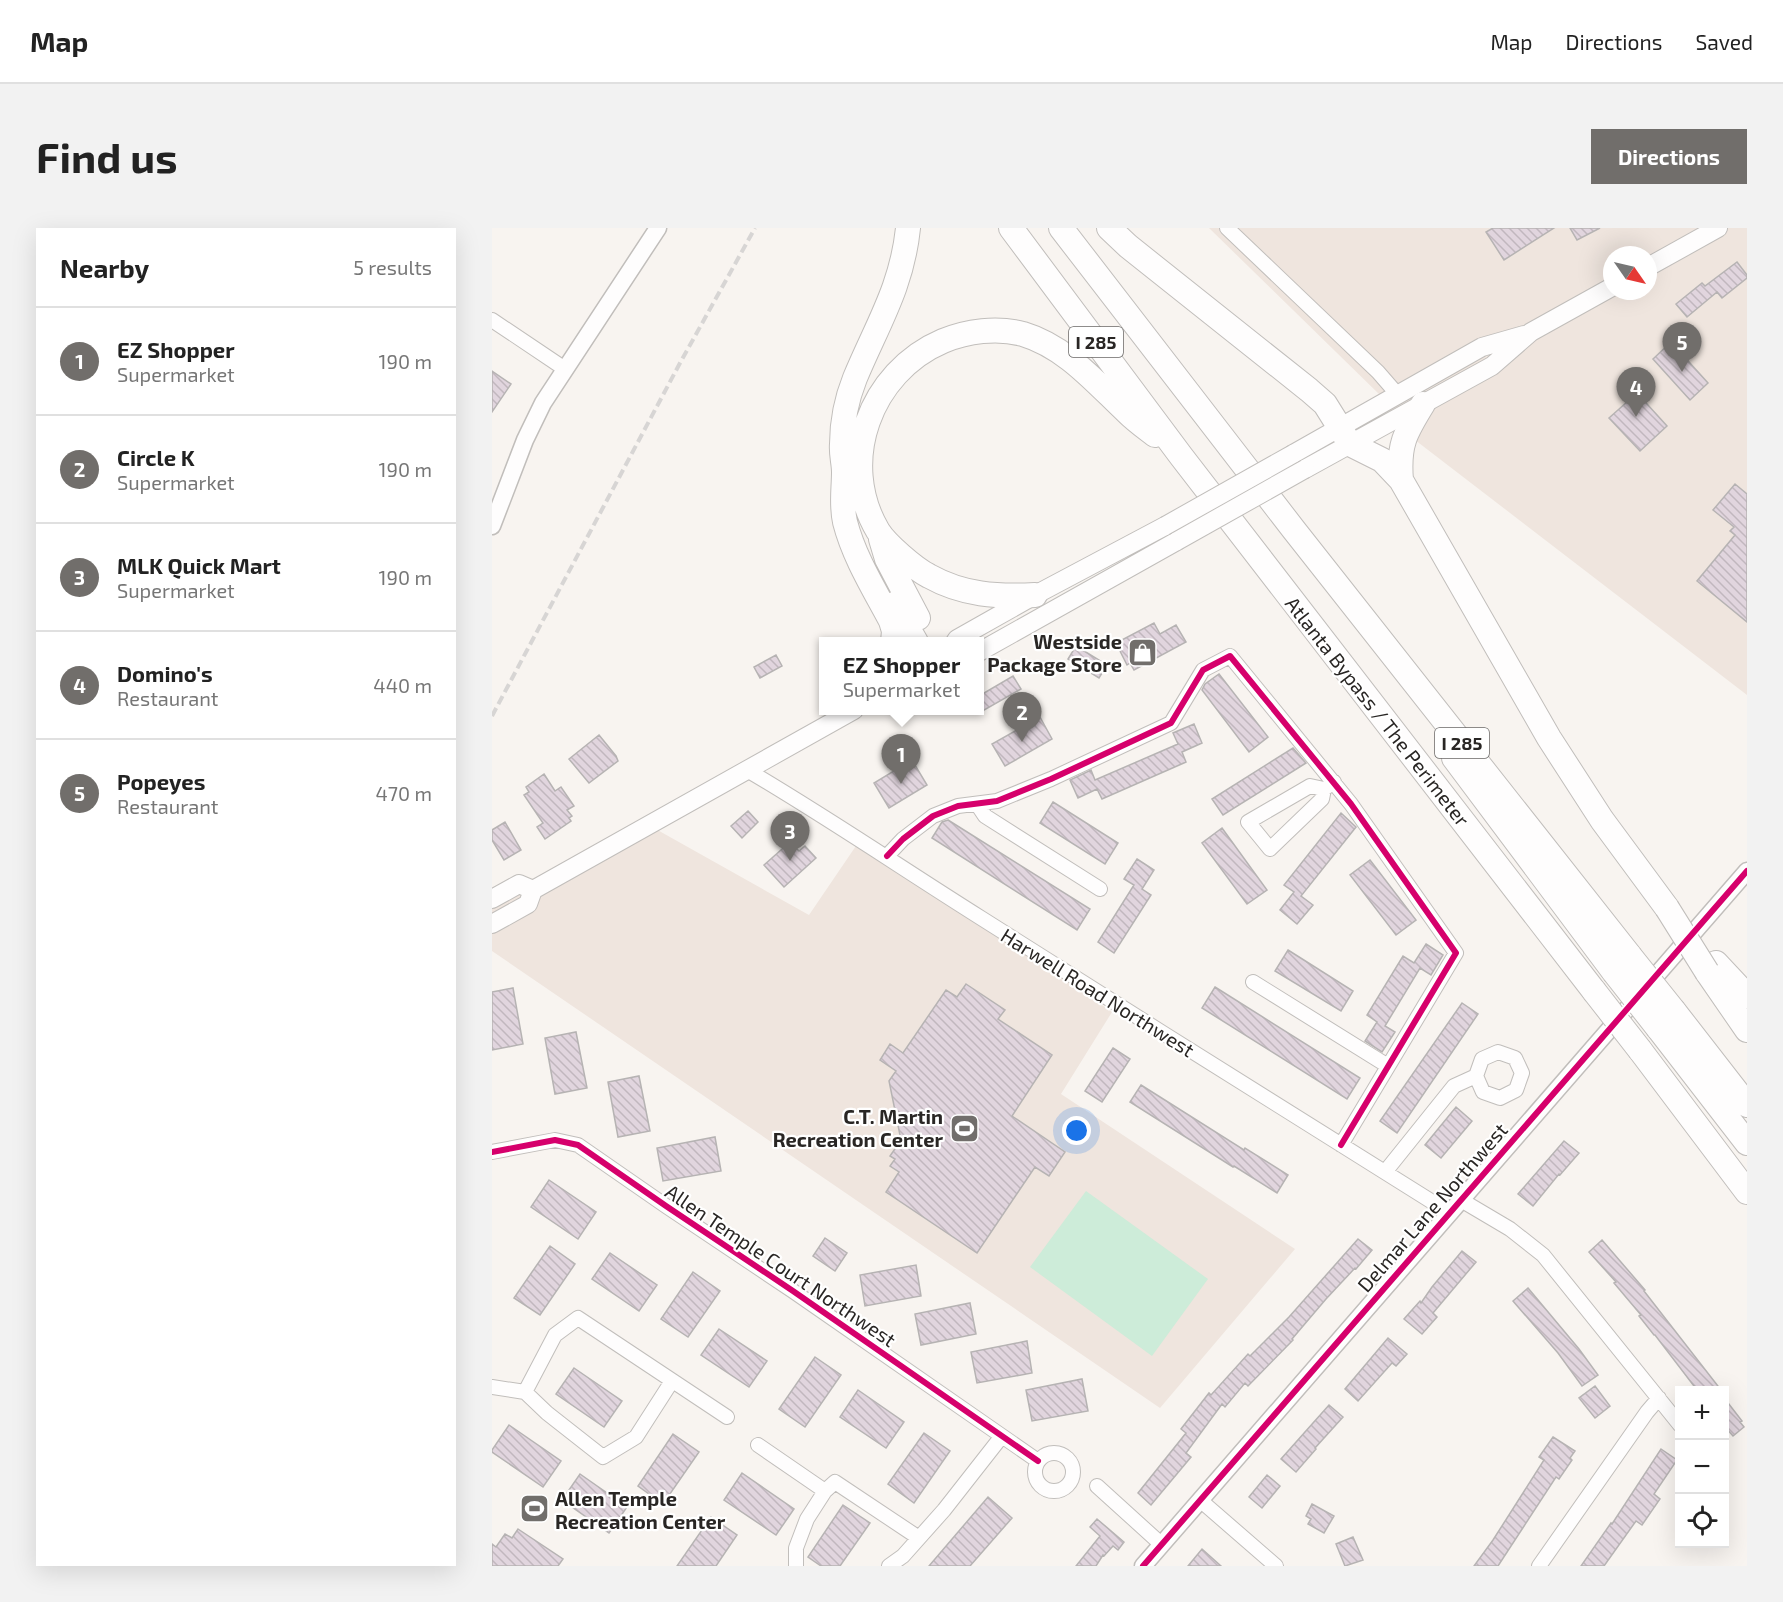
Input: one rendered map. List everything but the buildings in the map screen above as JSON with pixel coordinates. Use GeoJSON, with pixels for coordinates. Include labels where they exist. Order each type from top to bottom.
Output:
{"type":"FeatureCollection","features":[{"type":"Feature","properties":{"kind":"highway"},"geometry":{"type":"LineString","coordinates":[[893,637],[891,621],[859,559],[845,521],[842,498],[844,473],[842,445],[848,400],[896,285],[908,228]]}},
{"type":"Feature","properties":{"kind":"highway","name":"Atlanta Bypass / The Perimeter"},"geometry":{"type":"LineString","coordinates":[[1011,228],[1181,456],[1747,1192]]}},
{"type":"Feature","properties":{"kind":"highway","name":"I 285"},"geometry":{"type":"LineString","coordinates":[[1061,228],[1294,530],[1622,964],[1666,1020],[1747,1105]]}},
{"type":"Feature","properties":{"kind":"highway"},"geometry":{"type":"LineString","coordinates":[[1109,228],[1137,253],[1309,390],[1325,404],[1345,436],[1382,460],[1401,480],[1549,738],[1602,820],[1711,967],[1747,1030]]}},
{"type":"Feature","properties":{"kind":"highway"},"geometry":{"type":"LineString","coordinates":[[927,637],[887,559],[867,504],[862,486],[860,464],[866,425],[873,405],[884,387],[914,357],[933,345],[969,333],[990,331],[1013,332],[1049,345],[1082,369],[1130,415],[1181,456]]}},
{"type":"Feature","properties":{"kind":"highway"},"geometry":{"type":"LineString","coordinates":[[1401,480],[1399,460],[1401,447],[1407,431],[1423,404]]}},
{"type":"Feature","properties":{"kind":"highway"},"geometry":{"type":"LineString","coordinates":[[844,473],[864,543],[879,576],[913,637]]}},
{"type":"Feature","properties":{"kind":"highway"},"geometry":{"type":"LineString","coordinates":[[879,533],[912,565],[947,585],[967,592],[986,595],[1035,595]]}},
{"type":"Feature","properties":{"kind":"highway"},"geometry":{"type":"LineString","coordinates":[[1711,967],[1747,996]]}},
{"type":"Feature","properties":{"kind":"highway"},"geometry":{"type":"LineString","coordinates":[[1666,1020],[1747,1143]]}},
{"type":"Feature","properties":{"kind":"main road"},"geometry":{"type":"LineString","coordinates":[[1657,262],[1718,228]]}},
{"type":"Feature","properties":{"kind":"main road"},"geometry":{"type":"LineString","coordinates":[[961,637],[1293,454],[1345,436],[1423,404],[1492,366],[1531,332],[1603,292]]}},
{"type":"Feature","properties":{"kind":"main road"},"geometry":{"type":"LineString","coordinates":[[984,649],[1305,469],[1398,395],[1482,347],[1531,332]]}},
{"type":"Feature","properties":{"kind":"main road"},"geometry":{"type":"LineString","coordinates":[[492,924],[528,904],[533,890],[847,715]]}},
{"type":"Feature","properties":{"kind":"main road"},"geometry":{"type":"LineString","coordinates":[[492,899],[519,884],[533,890]]}},
{"type":"Feature","properties":{"kind":"street"},"geometry":{"type":"LineString","coordinates":[[492,526],[525,440],[543,403],[658,228]]}},
{"type":"Feature","properties":{"kind":"street"},"geometry":{"type":"LineString","coordinates":[[1227,228],[1378,372],[1398,395]]}},
{"type":"Feature","properties":{"kind":"street"},"geometry":{"type":"LineString","coordinates":[[492,320],[565,369]]}},
{"type":"Feature","properties":{"kind":"street"},"geometry":{"type":"LineString","coordinates":[[886,856],[903,839],[933,816],[958,806],[997,801],[1051,779],[1171,723],[1203,670],[1230,656],[1329,786],[1351,804],[1456,953],[1341,1145]]}},
{"type":"Feature","properties":{"kind":"street","name":"Harwell Road Northwest"},"geometry":{"type":"LineString","coordinates":[[747,770],[1450,1213]]}},
{"type":"Feature","properties":{"kind":"street"},"geometry":{"type":"LineString","coordinates":[[1310,786],[1329,786],[1322,799],[1270,849],[1248,822],[1310,786]]}},
{"type":"Feature","properties":{"kind":"street"},"geometry":{"type":"LineString","coordinates":[[977,804],[985,816],[1100,889]]}},
{"type":"Feature","properties":{"kind":"street","name":"Delmar Lane Northwest"},"geometry":{"type":"LineString","coordinates":[[1143,1566],[1747,871]]}},
{"type":"Feature","properties":{"kind":"street"},"geometry":{"type":"LineString","coordinates":[[1253,982],[1388,1066]]}},
{"type":"Feature","properties":{"kind":"street"},"geometry":{"type":"LineString","coordinates":[[1385,1172],[1454,1086],[1476,1076]]}},
{"type":"Feature","properties":{"kind":"street","name":"Allen Temple Court Northwest"},"geometry":{"type":"LineString","coordinates":[[492,1152],[555,1140],[578,1145],[1038,1461]]}},
{"type":"Feature","properties":{"kind":"street"},"geometry":{"type":"LineString","coordinates":[[1461,1200],[1510,1229],[1543,1255],[1675,1419]]}},
{"type":"Feature","properties":{"kind":"street"},"geometry":{"type":"LineString","coordinates":[[525,1392],[555,1335],[578,1318],[727,1417]]}},
{"type":"Feature","properties":{"kind":"street"},"geometry":{"type":"LineString","coordinates":[[492,1387],[525,1392],[547,1413],[603,1457],[636,1437],[672,1380]]}},
{"type":"Feature","properties":{"kind":"street"},"geometry":{"type":"LineString","coordinates":[[1539,1566],[1659,1398]]}},
{"type":"Feature","properties":{"kind":"street"},"geometry":{"type":"LineString","coordinates":[[889,1566],[903,1556],[944,1510],[1002,1436]]}},
{"type":"Feature","properties":{"kind":"street"},"geometry":{"type":"LineString","coordinates":[[758,1445],[825,1491]]}},
{"type":"Feature","properties":{"kind":"street"},"geometry":{"type":"LineString","coordinates":[[796,1566],[796,1548],[807,1519],[825,1491],[836,1482],[919,1538]]}},
{"type":"Feature","properties":{"kind":"street"},"geometry":{"type":"LineString","coordinates":[[1097,1486],[1161,1544]]}},
{"type":"Feature","properties":{"kind":"street"},"geometry":{"type":"LineString","coordinates":[[1200,1500],[1276,1566]]}},
{"type":"Feature","properties":{"kind":"shaded area"},"geometry":{"type":"Polygon","coordinates":[[[1209,228],[1747,228],[1747,695],[1402,430],[1381,396],[1209,228]]]}},
{"type":"Feature","properties":{"kind":"shaded area"},"geometry":{"type":"Polygon","coordinates":[[[645,823],[809,915],[860,840],[1112,1012],[1061,1094],[1295,1249],[1160,1408],[492,951],[492,906],[645,823]]]}},
{"type":"Feature","properties":{"kind":"green space"},"geometry":{"type":"Polygon","coordinates":[[[1086,1191],[1208,1279],[1152,1356],[1030,1267],[1086,1191]]]}},
{"type":"Feature","properties":{"kind":"railway"},"geometry":{"type":"LineString","coordinates":[[492,716],[680,363],[755,228]]}},
{"type":"Feature","properties":{"kind":"cycle path"},"geometry":{"type":"LineString","coordinates":[[887,856],[903,839],[933,816],[958,806],[997,801],[1051,779],[1171,723],[1203,670],[1230,656],[1351,804],[1456,953],[1341,1145]]}},
{"type":"Feature","properties":{"kind":"cycle path"},"geometry":{"type":"LineString","coordinates":[[1143,1566],[1747,871]]}},
{"type":"Feature","properties":{"kind":"cycle path"},"geometry":{"type":"LineString","coordinates":[[492,1152],[555,1140],[578,1145],[1038,1461]]}},
{"type":"Feature","properties":{"kind":"place","name":"Popeyes"},"geometry":{"type":"Point","coordinates":[1682,372]}},
{"type":"Feature","properties":{"kind":"place","name":"Domino's"},"geometry":{"type":"Point","coordinates":[1636,417]}},
{"type":"Feature","properties":{"kind":"place","name":"Westside Package Store"},"geometry":{"type":"Point","coordinates":[1143,653]}},
{"type":"Feature","properties":{"kind":"place","name":"Circle K"},"geometry":{"type":"Point","coordinates":[1022,742]}},
{"type":"Feature","properties":{"kind":"place","name":"EZ Shopper"},"geometry":{"type":"Point","coordinates":[901,784]}},
{"type":"Feature","properties":{"kind":"place","name":"MLK Quick Mart"},"geometry":{"type":"Point","coordinates":[790,861]}},
{"type":"Feature","properties":{"kind":"place","name":"C.T. Martin Recreation Center"},"geometry":{"type":"Point","coordinates":[964,1128]}},
{"type":"Feature","properties":{"kind":"place","name":"Allen Temple Recreation Center"},"geometry":{"type":"Point","coordinates":[534,1509]}}]}
